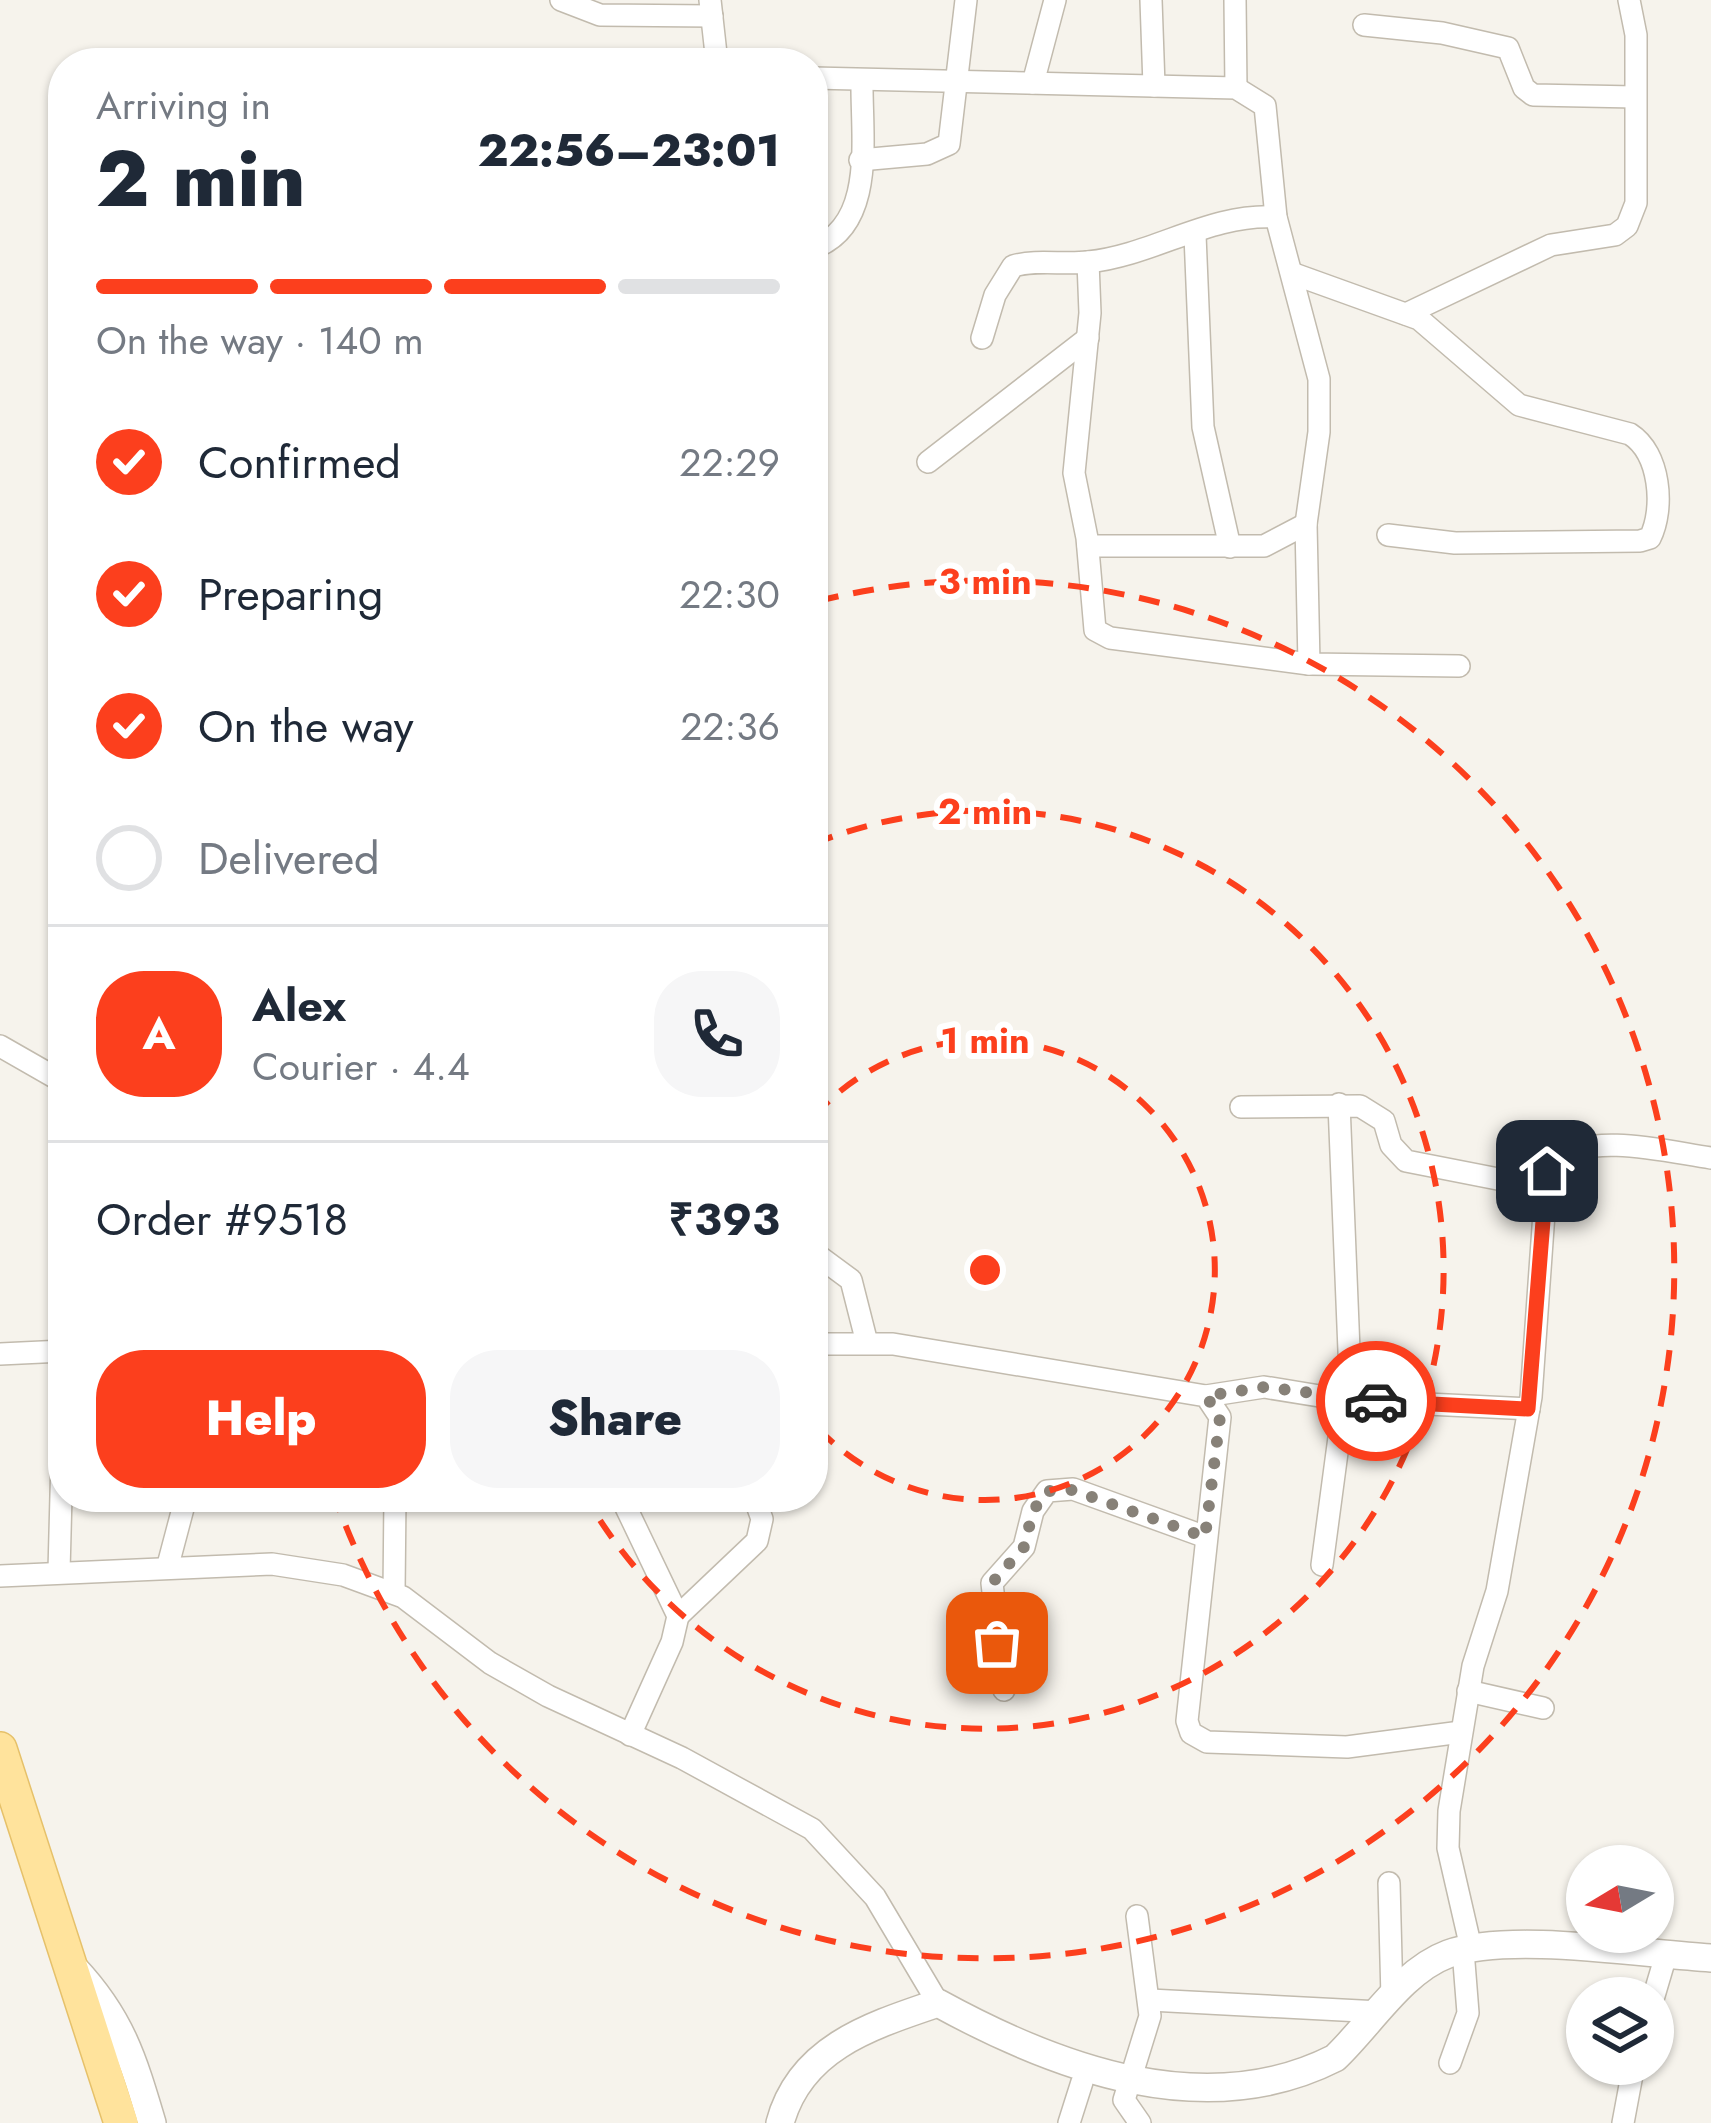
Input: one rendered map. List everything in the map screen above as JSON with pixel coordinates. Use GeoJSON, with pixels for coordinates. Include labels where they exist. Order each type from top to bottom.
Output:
{"type":"FeatureCollection","features":[{"type":"Feature","properties":{"kind":"main road"},"geometry":{"type":"LineString","coordinates":[[0,1749],[121,2123]]}},
{"type":"Feature","properties":{"kind":"street"},"geometry":{"type":"LineString","coordinates":[[561,0],[600,15],[711,8],[715,48]]}},
{"type":"Feature","properties":{"kind":"street"},"geometry":{"type":"LineString","coordinates":[[860,160],[927,154],[949,144],[966,0]]}},
{"type":"Feature","properties":{"kind":"street"},"geometry":{"type":"LineString","coordinates":[[1034,83],[1055,0]]}},
{"type":"Feature","properties":{"kind":"street"},"geometry":{"type":"LineString","coordinates":[[1151,0],[1154,86]]}},
{"type":"Feature","properties":{"kind":"street"},"geometry":{"type":"LineString","coordinates":[[1235,0],[1236,88]]}},
{"type":"Feature","properties":{"kind":"street"},"geometry":{"type":"LineString","coordinates":[[1406,314],[1531,252],[1615,236],[1627,226],[1636,203],[1636,35],[1629,0]]}},
{"type":"Feature","properties":{"kind":"street"},"geometry":{"type":"LineString","coordinates":[[1364,26],[1442,33],[1508,48],[1524,88],[1533,94],[1635,97]]}},
{"type":"Feature","properties":{"kind":"street"},"geometry":{"type":"LineString","coordinates":[[828,79],[1236,88],[1265,106],[1276,217],[1319,380],[1319,432],[1306,524],[1309,664]]}},
{"type":"Feature","properties":{"kind":"street"},"geometry":{"type":"LineString","coordinates":[[828,240],[841,234],[852,218],[860,160],[862,80]]}},
{"type":"Feature","properties":{"kind":"street"},"geometry":{"type":"LineString","coordinates":[[982,338],[994,295],[1013,266],[1088,262],[1195,235],[1228,217],[1276,217]]}},
{"type":"Feature","properties":{"kind":"street"},"geometry":{"type":"LineString","coordinates":[[1195,235],[1204,428],[1230,547]]}},
{"type":"Feature","properties":{"kind":"street"},"geometry":{"type":"LineString","coordinates":[[1088,262],[1088,338],[1074,472],[1088,545],[1091,620],[1101,635],[1309,664],[1459,666]]}},
{"type":"Feature","properties":{"kind":"street"},"geometry":{"type":"LineString","coordinates":[[1294,274],[1406,314],[1434,329],[1519,405],[1610,426],[1640,441],[1656,480],[1658,513],[1650,538],[1640,541],[1455,543],[1388,535]]}},
{"type":"Feature","properties":{"kind":"street"},"geometry":{"type":"LineString","coordinates":[[928,462],[1088,338]]}},
{"type":"Feature","properties":{"kind":"street"},"geometry":{"type":"LineString","coordinates":[[1088,545],[1264,546],[1306,524]]}},
{"type":"Feature","properties":{"kind":"street"},"geometry":{"type":"LineString","coordinates":[[0,1046],[48,1073]]}},
{"type":"Feature","properties":{"kind":"street"},"geometry":{"type":"LineString","coordinates":[[1322,1565],[1348,1400],[1339,1104]]}},
{"type":"Feature","properties":{"kind":"street"},"geometry":{"type":"LineString","coordinates":[[1241,1107],[1339,1104],[1376,1111],[1391,1145],[1406,1161],[1544,1188]]}},
{"type":"Feature","properties":{"kind":"street"},"geometry":{"type":"LineString","coordinates":[[1450,2063],[1468,2013],[1467,1949],[1448,1848],[1468,1690],[1496,1592],[1528,1409],[1544,1188],[1553,1158],[1565,1151],[1654,1148],[1711,1157]]}},
{"type":"Feature","properties":{"kind":"street"},"geometry":{"type":"LineString","coordinates":[[828,1263],[850,1280],[867,1343]]}},
{"type":"Feature","properties":{"kind":"street"},"geometry":{"type":"LineString","coordinates":[[828,1344],[867,1343],[1206,1396],[1264,1387],[1348,1400],[1528,1409]]}},
{"type":"Feature","properties":{"kind":"street"},"geometry":{"type":"LineString","coordinates":[[0,1354],[48,1352]]}},
{"type":"Feature","properties":{"kind":"street"},"geometry":{"type":"LineString","coordinates":[[1206,1396],[1220,1417],[1186,1720],[1197,1740],[1347,1747],[1461,1732]]}},
{"type":"Feature","properties":{"kind":"street"},"geometry":{"type":"LineString","coordinates":[[1004,1690],[992,1583],[1024,1547],[1033,1511],[1047,1491],[1072,1490],[1205,1537]]}},
{"type":"Feature","properties":{"kind":"street"},"geometry":{"type":"LineString","coordinates":[[58,1571],[60,1512]]}},
{"type":"Feature","properties":{"kind":"street"},"geometry":{"type":"LineString","coordinates":[[168,1565],[182,1512]]}},
{"type":"Feature","properties":{"kind":"street"},"geometry":{"type":"LineString","coordinates":[[394,1593],[395,1512]]}},
{"type":"Feature","properties":{"kind":"street"},"geometry":{"type":"LineString","coordinates":[[628,1512],[678,1616]]}},
{"type":"Feature","properties":{"kind":"street"},"geometry":{"type":"LineString","coordinates":[[629,1735],[672,1642],[678,1616],[757,1541],[759,1512]]}},
{"type":"Feature","properties":{"kind":"street"},"geometry":{"type":"LineString","coordinates":[[0,1576],[168,1565],[295,1565],[394,1593],[504,1671],[796,1819],[827,1841],[875,1898],[938,2003],[1132,2112],[1268,2102],[1320,2072],[1421,1969],[1467,1949],[1711,1958]]}},
{"type":"Feature","properties":{"kind":"street"},"geometry":{"type":"LineString","coordinates":[[1468,1690],[1543,1708]]}},
{"type":"Feature","properties":{"kind":"street"},"geometry":{"type":"LineString","coordinates":[[1386,2005],[1388,1883]]}},
{"type":"Feature","properties":{"kind":"street"},"geometry":{"type":"LineString","coordinates":[[1132,2112],[1150,2000],[1137,1916]]}},
{"type":"Feature","properties":{"kind":"street"},"geometry":{"type":"LineString","coordinates":[[1660,1977],[1666,1955]]}},
{"type":"Feature","properties":{"kind":"street"},"geometry":{"type":"LineString","coordinates":[[67,1961],[109,2006],[131,2054],[152,2123]]}},
{"type":"Feature","properties":{"kind":"street"},"geometry":{"type":"LineString","coordinates":[[1150,2000],[1386,2005]]}},
{"type":"Feature","properties":{"kind":"street"},"geometry":{"type":"LineString","coordinates":[[780,2123],[790,2092],[820,2055],[938,2003]]}},
{"type":"Feature","properties":{"kind":"street"},"geometry":{"type":"LineString","coordinates":[[1069,2123],[1082,2082]]}},
{"type":"Feature","properties":{"kind":"street"},"geometry":{"type":"LineString","coordinates":[[1623,2123],[1630,2085]]}},
{"type":"Feature","properties":{"kind":"way so far"},"geometry":{"type":"LineString","coordinates":[[997,1643],[992,1583],[1024,1547],[1033,1511],[1047,1491],[1072,1490],[1205,1537],[1220,1417],[1216,1404],[1206,1396],[1264,1387],[1376,1401]]}},
{"type":"Feature","properties":{"kind":"route"},"geometry":{"type":"LineString","coordinates":[[1376,1401],[1528,1409],[1547,1171]]}}]}
